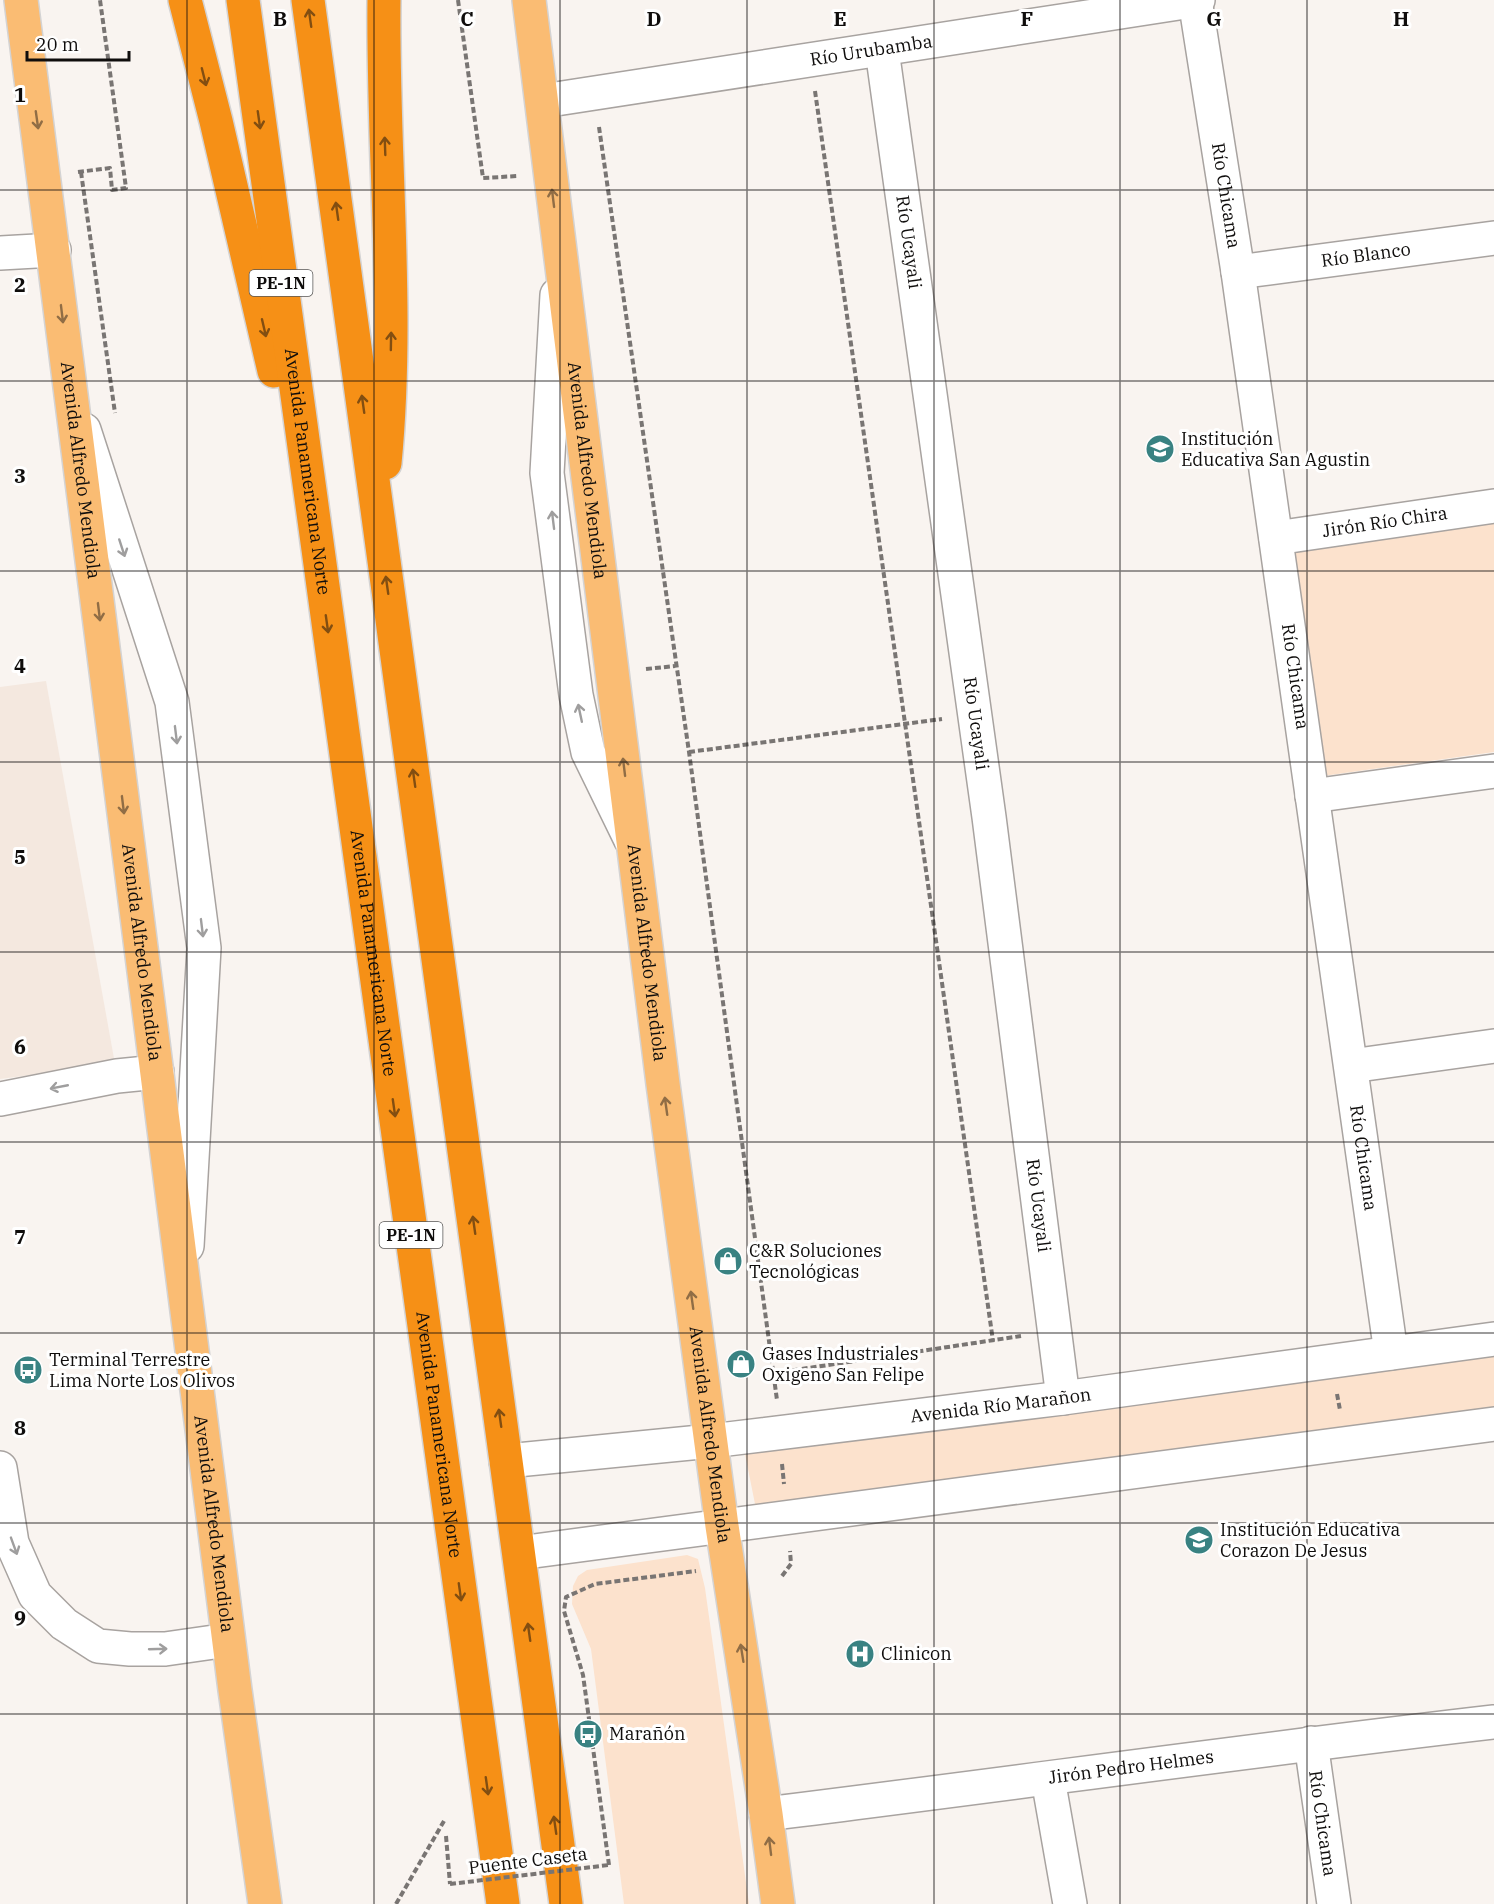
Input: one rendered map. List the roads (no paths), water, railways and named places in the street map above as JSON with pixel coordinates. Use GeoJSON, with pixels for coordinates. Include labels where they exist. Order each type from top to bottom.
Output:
{"type":"FeatureCollection","features":[{"type":"Feature","properties":{"kind":"highway"},"geometry":{"type":"LineString","coordinates":[[184,0],[216,121],[320,566]]}},
{"type":"Feature","properties":{"kind":"highway","name":"Avenida Panamericana Norte"},"geometry":{"type":"LineString","coordinates":[[243,0],[503,1904]]}},
{"type":"Feature","properties":{"kind":"highway"},"geometry":{"type":"LineString","coordinates":[[308,0],[566,1904]]}},
{"type":"Feature","properties":{"kind":"highway"},"geometry":{"type":"LineString","coordinates":[[379,525],[386,456],[392,316],[383,78],[384,0]]}},
{"type":"Feature","properties":{"kind":"main road","name":"Avenida Alfredo Mendiola"},"geometry":{"type":"LineString","coordinates":[[21,0],[228,1640],[265,1904]]}},
{"type":"Feature","properties":{"kind":"main road","name":"Avenida Alfredo Mendiola"},"geometry":{"type":"LineString","coordinates":[[529,0],[663,1084],[722,1526],[778,1904]]}},
{"type":"Feature","properties":{"kind":"street","name":"Río Urubamba"},"geometry":{"type":"LineString","coordinates":[[543,101],[1196,0]]}},
{"type":"Feature","properties":{"kind":"street","name":"Río Chicama"},"geometry":{"type":"LineString","coordinates":[[1196,0],[1238,272],[1391,1353]]}},
{"type":"Feature","properties":{"kind":"street","name":"Río Ucayali"},"geometry":{"type":"LineString","coordinates":[[882,50],[974,709],[1063,1398]]}},
{"type":"Feature","properties":{"kind":"street","name":"Río Blanco"},"geometry":{"type":"LineString","coordinates":[[1238,272],[1494,238]]}},
{"type":"Feature","properties":{"kind":"street"},"geometry":{"type":"LineString","coordinates":[[0,253],[54,250]]}},
{"type":"Feature","properties":{"kind":"street"},"geometry":{"type":"LineString","coordinates":[[71,391],[172,702],[204,948],[184,1292]]}},
{"type":"Feature","properties":{"kind":"street","name":"Jirón Río Chira"},"geometry":{"type":"LineString","coordinates":[[1276,538],[1494,506]]}},
{"type":"Feature","properties":{"kind":"street"},"geometry":{"type":"LineString","coordinates":[[1312,796],[1494,771]]}},
{"type":"Feature","properties":{"kind":"street"},"geometry":{"type":"LineString","coordinates":[[1351,1066],[1494,1046]]}},
{"type":"Feature","properties":{"kind":"street"},"geometry":{"type":"LineString","coordinates":[[0,1099],[117,1076],[157,1072]]}},
{"type":"Feature","properties":{"kind":"street","name":"Avenida Río Marañon"},"geometry":{"type":"LineString","coordinates":[[506,1461],[711,1441],[1063,1398],[1494,1338]]}},
{"type":"Feature","properties":{"kind":"street"},"geometry":{"type":"LineString","coordinates":[[519,1553],[1494,1424]]}},
{"type":"Feature","properties":{"kind":"street"},"geometry":{"type":"LineString","coordinates":[[0,1468],[12,1543],[35,1594],[64,1624],[98,1646],[165,1649],[228,1640]]}},
{"type":"Feature","properties":{"kind":"street","name":"Jirón Pedro Helmes"},"geometry":{"type":"LineString","coordinates":[[766,1814],[1311,1743],[1494,1722]]}},
{"type":"Feature","properties":{"kind":"street","name":"Río Chicama"},"geometry":{"type":"LineString","coordinates":[[1311,1743],[1334,1904]]}},
{"type":"Feature","properties":{"kind":"street"},"geometry":{"type":"LineString","coordinates":[[1048,1779],[1070,1904]]}},
{"type":"Feature","properties":{"kind":"place","name":"Institución Educativa San Agustin"},"geometry":{"type":"Point","coordinates":[1160,449]}},
{"type":"Feature","properties":{"kind":"place","name":"C&R Soluciones Tecnológicas"},"geometry":{"type":"Point","coordinates":[728,1261]}},
{"type":"Feature","properties":{"kind":"place","name":"Gases Industriales Oxigeno San Felipe"},"geometry":{"type":"Point","coordinates":[741,1364]}},
{"type":"Feature","properties":{"kind":"place","name":"Terminal Terrestre Lima Norte Los Olivos"},"geometry":{"type":"Point","coordinates":[28,1370]}},
{"type":"Feature","properties":{"kind":"place","name":"Institución Educativa Corazon De Jesus"},"geometry":{"type":"Point","coordinates":[1199,1540]}},
{"type":"Feature","properties":{"kind":"place","name":"Clinicon"},"geometry":{"type":"Point","coordinates":[860,1654]}},
{"type":"Feature","properties":{"kind":"place","name":"Marañón"},"geometry":{"type":"Point","coordinates":[588,1734]}}]}
